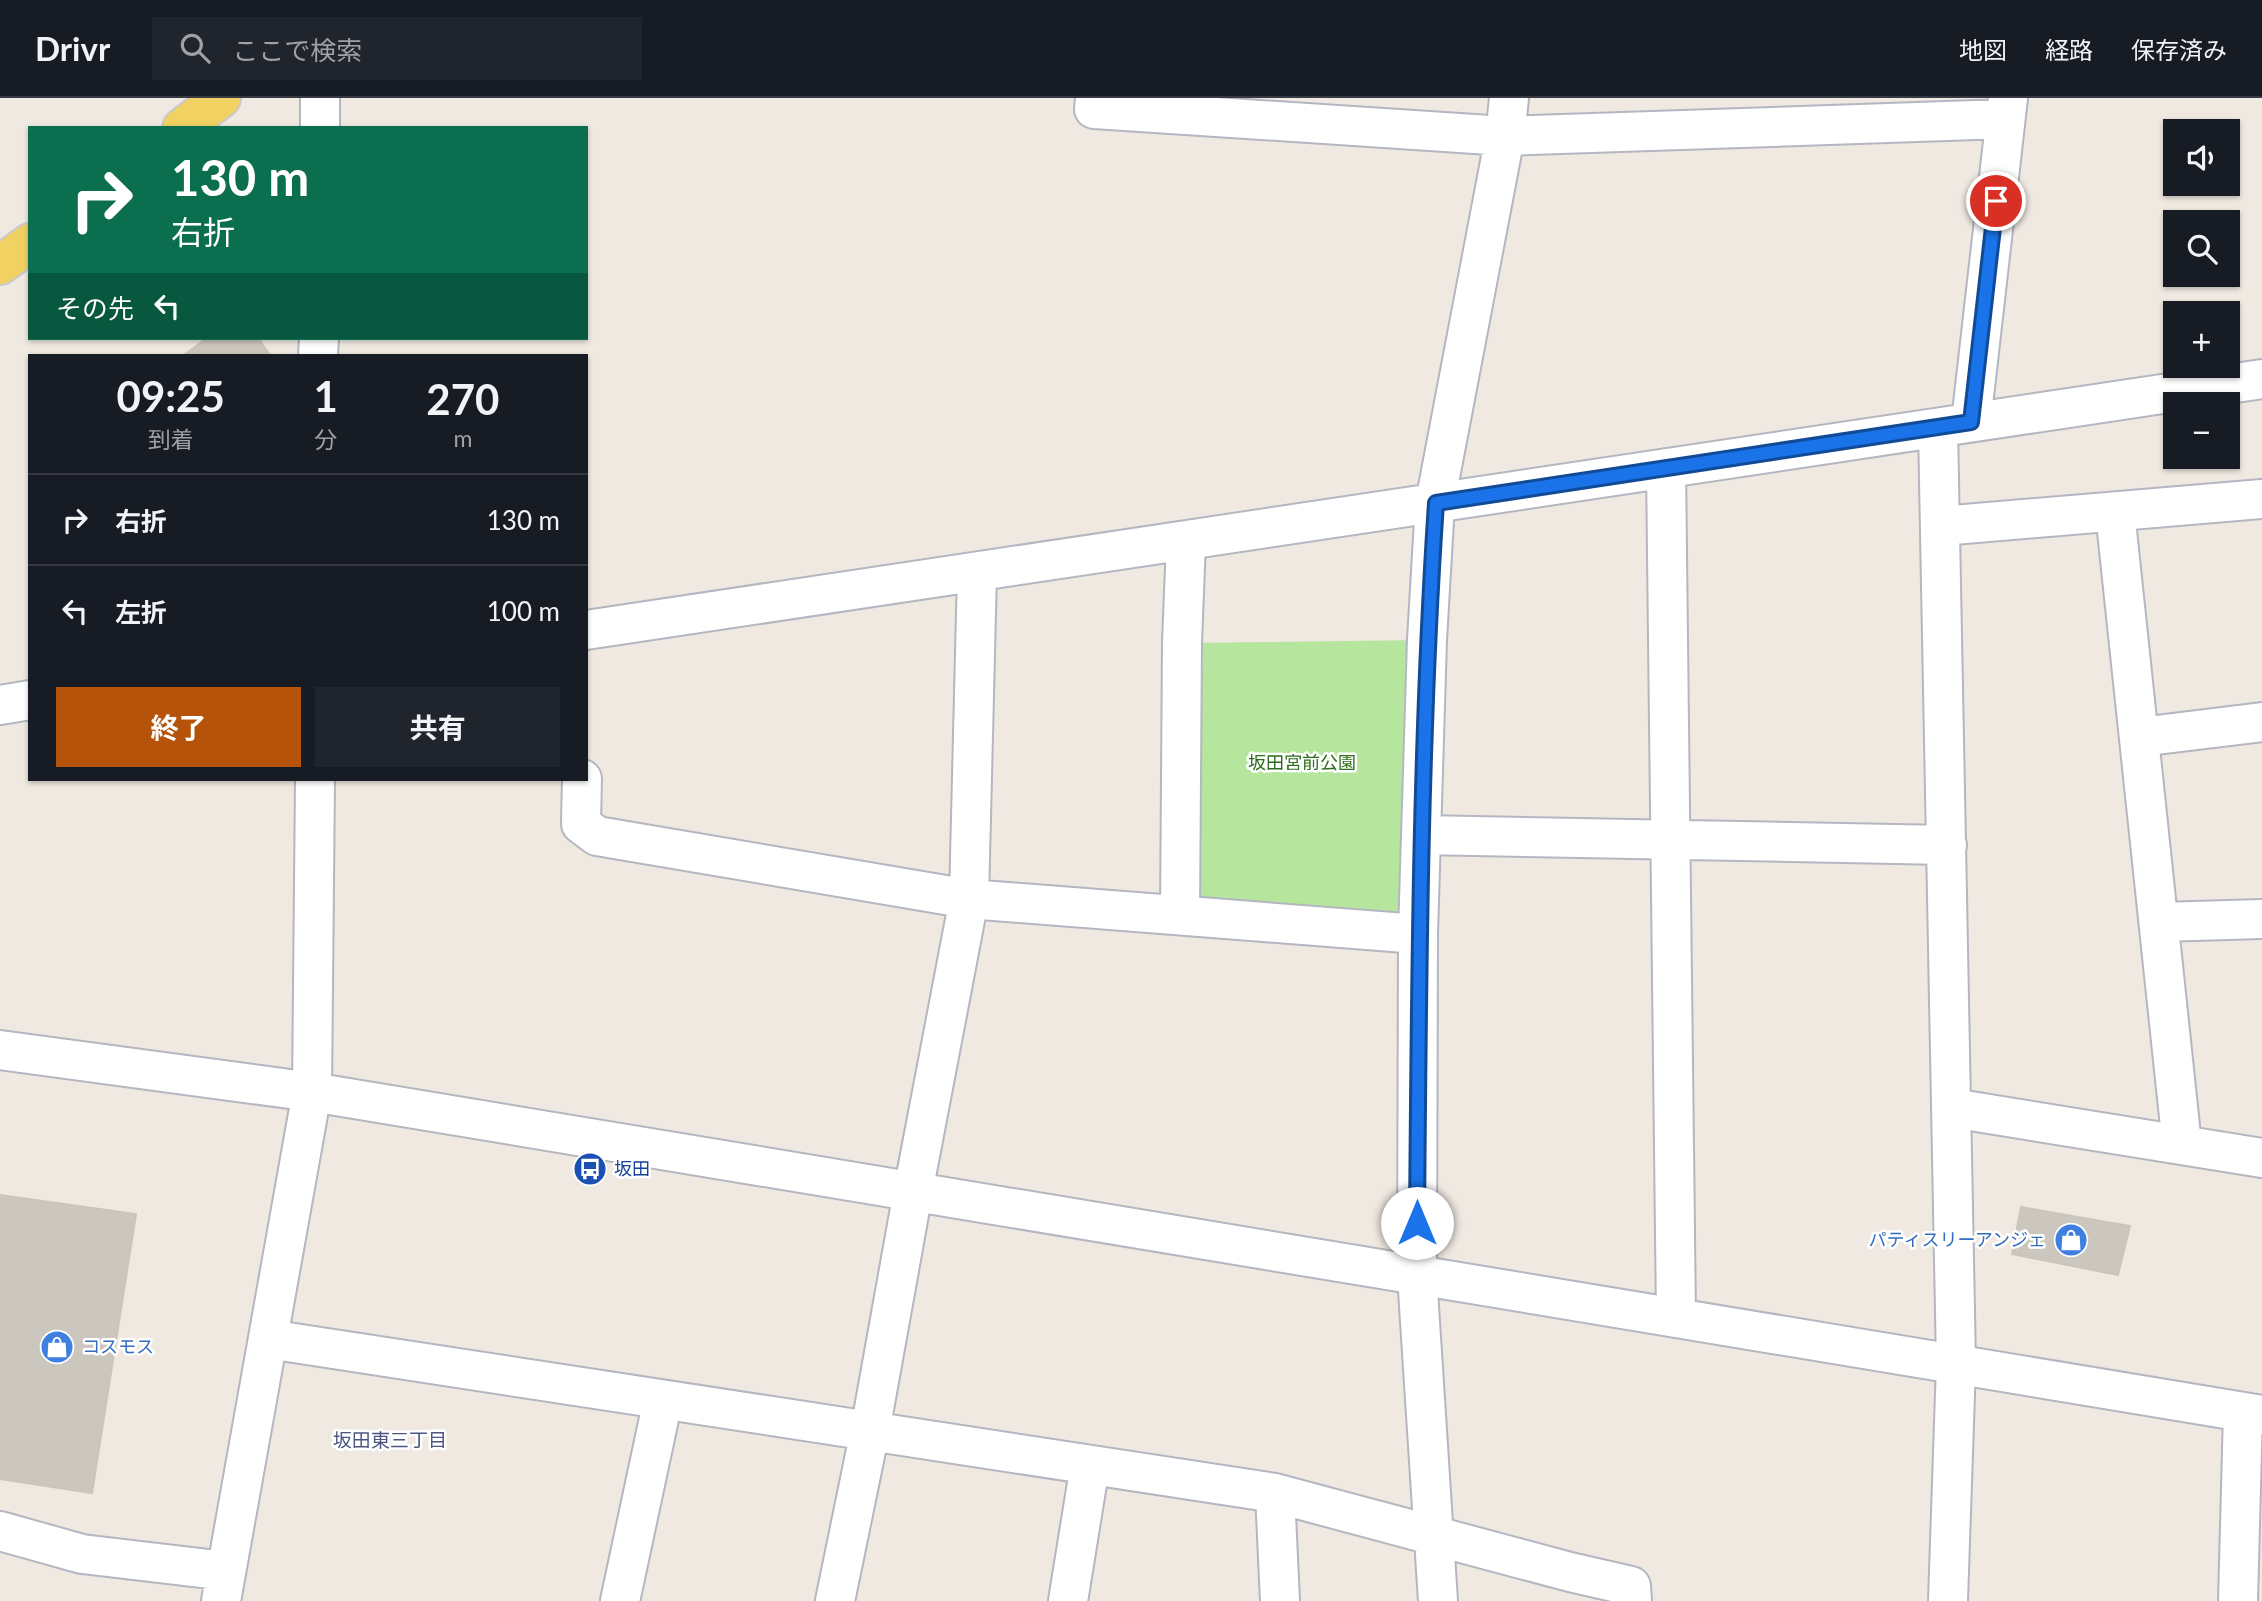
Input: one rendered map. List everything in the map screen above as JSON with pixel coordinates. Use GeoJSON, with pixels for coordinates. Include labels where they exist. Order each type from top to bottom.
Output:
{"type":"FeatureCollection","features":[{"type":"Feature","properties":{"kind":"main road"},"geometry":{"type":"LineString","coordinates":[[185,126],[221,98]]}},
{"type":"Feature","properties":{"kind":"main road"},"geometry":{"type":"LineString","coordinates":[[0,265],[28,244]]}},
{"type":"Feature","properties":{"kind":"street"},"geometry":{"type":"LineString","coordinates":[[320,98],[320,126]]}},
{"type":"Feature","properties":{"kind":"street"},"geometry":{"type":"LineString","coordinates":[[1095,98],[1094,109],[1505,136],[2006,108],[1941,526],[1956,1364],[1948,1601]]}},
{"type":"Feature","properties":{"kind":"street"},"geometry":{"type":"LineString","coordinates":[[1438,1601],[1417,1275],[1418,934],[1427,640],[1436,503],[1505,136],[1509,98]]}},
{"type":"Feature","properties":{"kind":"street"},"geometry":{"type":"LineString","coordinates":[[588,630],[1955,425],[2261,382]]}},
{"type":"Feature","properties":{"kind":"street"},"geometry":{"type":"LineString","coordinates":[[1666,468],[1676,1318]]}},
{"type":"Feature","properties":{"kind":"street"},"geometry":{"type":"LineString","coordinates":[[1941,526],[2262,499]]}},
{"type":"Feature","properties":{"kind":"street"},"geometry":{"type":"LineString","coordinates":[[2115,512],[2182,1145]]}},
{"type":"Feature","properties":{"kind":"street"},"geometry":{"type":"LineString","coordinates":[[1180,915],[1182,643],[1186,541]]}},
{"type":"Feature","properties":{"kind":"street"},"geometry":{"type":"LineString","coordinates":[[835,1601],[870,1431],[969,899],[977,572]]}},
{"type":"Feature","properties":{"kind":"street"},"geometry":{"type":"LineString","coordinates":[[0,705],[28,700]]}},
{"type":"Feature","properties":{"kind":"street"},"geometry":{"type":"LineString","coordinates":[[2140,737],[2262,722]]}},
{"type":"Feature","properties":{"kind":"street"},"geometry":{"type":"LineString","coordinates":[[0,1531],[82,1554],[224,1586],[312,1092],[315,781]]}},
{"type":"Feature","properties":{"kind":"street"},"geometry":{"type":"LineString","coordinates":[[582,781],[582,824],[597,836],[969,899],[1418,934]]}},
{"type":"Feature","properties":{"kind":"street"},"geometry":{"type":"LineString","coordinates":[[1421,835],[1947,845]]}},
{"type":"Feature","properties":{"kind":"street"},"geometry":{"type":"LineString","coordinates":[[2160,922],[2262,919]]}},
{"type":"Feature","properties":{"kind":"street"},"geometry":{"type":"LineString","coordinates":[[0,1049],[312,1092],[2253,1414],[2238,1601]]}},
{"type":"Feature","properties":{"kind":"street"},"geometry":{"type":"LineString","coordinates":[[1952,1108],[2262,1158]]}},
{"type":"Feature","properties":{"kind":"street"},"geometry":{"type":"LineString","coordinates":[[268,1339],[1275,1493],[1631,1586],[1632,1601]]}},
{"type":"Feature","properties":{"kind":"street"},"geometry":{"type":"LineString","coordinates":[[620,1601],[663,1399]]}},
{"type":"Feature","properties":{"kind":"street"},"geometry":{"type":"LineString","coordinates":[[1068,1601],[1090,1465]]}},
{"type":"Feature","properties":{"kind":"street"},"geometry":{"type":"LineString","coordinates":[[1275,1493],[1280,1601]]}},
{"type":"Feature","properties":{"kind":"green space","name":"坂田宮前公園"},"geometry":{"type":"Polygon","coordinates":[[[1427,640],[1418,934],[1180,915],[1182,643],[1427,640]]]}},
{"type":"Feature","properties":{"kind":"building"},"geometry":{"type":"Polygon","coordinates":[[[204,340],[259,340],[269,354],[185,354],[204,340]]]}},
{"type":"Feature","properties":{"kind":"building","name":"コスモス"},"geometry":{"type":"Polygon","coordinates":[[[0,1195],[136,1214],[92,1493],[0,1479],[0,1195]]]}},
{"type":"Feature","properties":{"kind":"building","name":"パティスリーアンジェ"},"geometry":{"type":"Polygon","coordinates":[[[2021,1207],[2130,1226],[2118,1275],[2012,1254],[2021,1207]]]}},
{"type":"Feature","properties":{"kind":"place","name":"坂田"},"geometry":{"type":"Point","coordinates":[590,1169]}},
{"type":"Feature","properties":{"kind":"place","name":"パティスリーアンジェ"},"geometry":{"type":"Point","coordinates":[2071,1240]}},
{"type":"Feature","properties":{"kind":"place","name":"コスモス"},"geometry":{"type":"Point","coordinates":[57,1347]}},
{"type":"Feature","properties":{"kind":"district","name":"坂田東三丁目"},"geometry":{"type":"Point","coordinates":[390,1440]}},
{"type":"Feature","properties":{"kind":"route"},"geometry":{"type":"LineString","coordinates":[[1417,1223],[1418,934],[1427,640],[1436,503],[1971,422],[1996,201]]}}]}
